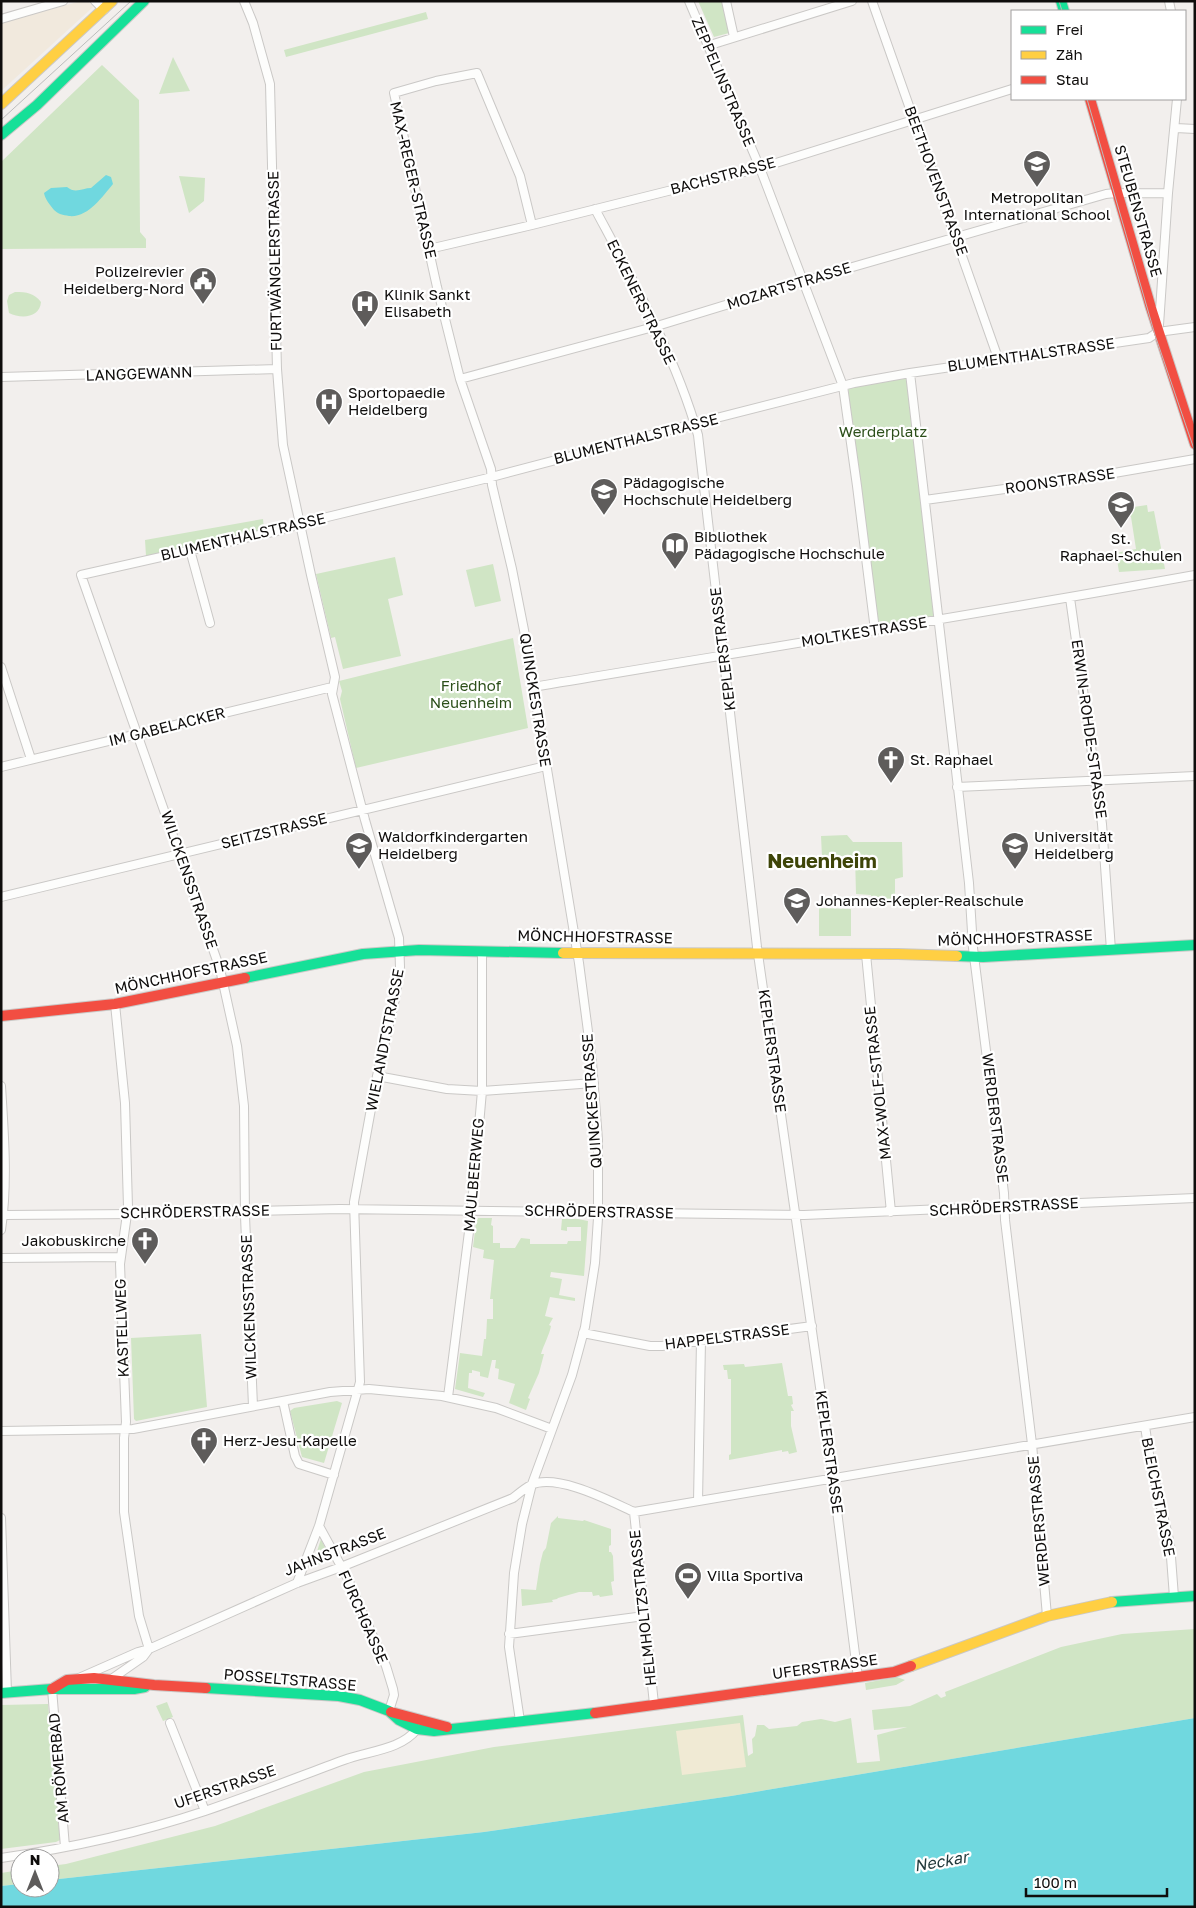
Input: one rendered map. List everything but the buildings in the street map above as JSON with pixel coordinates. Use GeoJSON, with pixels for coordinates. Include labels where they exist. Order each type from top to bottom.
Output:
{"type":"FeatureCollection","features":[{"type":"Feature","properties":{"kind":"street"},"geometry":{"type":"LineString","coordinates":[[1,18],[63,1]]}},
{"type":"Feature","properties":{"kind":"street"},"geometry":{"type":"LineString","coordinates":[[95,1],[104,10]]}},
{"type":"Feature","properties":{"kind":"street"},"geometry":{"type":"LineString","coordinates":[[1,104],[112,1]]}},
{"type":"Feature","properties":{"kind":"street"},"geometry":{"type":"LineString","coordinates":[[1,135],[37,105],[144,1]]}},
{"type":"Feature","properties":{"kind":"street","name":"FURTWÄNGLERSTRASSE"},"geometry":{"type":"LineString","coordinates":[[244,1],[253,23],[270,84],[277,370],[283,445],[300,524]]}},
{"type":"Feature","properties":{"kind":"street","name":"ZEPPELINSTRASSE"},"geometry":{"type":"LineString","coordinates":[[688,1],[760,168],[843,386]]}},
{"type":"Feature","properties":{"kind":"street","name":"ZEPPELINSTRASSE"},"geometry":{"type":"LineString","coordinates":[[726,1],[734,37]]}},
{"type":"Feature","properties":{"kind":"street"},"geometry":{"type":"LineString","coordinates":[[706,46],[852,1]]}},
{"type":"Feature","properties":{"kind":"street","name":"BEETHOVENSTRASSE"},"geometry":{"type":"LineString","coordinates":[[872,1],[999,361]]}},
{"type":"Feature","properties":{"kind":"street","name":"MAX-REGER-STRASSE"},"geometry":{"type":"LineString","coordinates":[[492,477],[491,469],[460,379],[437,287],[394,92],[477,73],[520,176],[532,226]]}},
{"type":"Feature","properties":{"kind":"street","name":"BACHSTRASSE"},"geometry":{"type":"LineString","coordinates":[[429,249],[532,226],[760,168],[1011,89]]}},
{"type":"Feature","properties":{"kind":"street","name":"STEUBENSTRASSE"},"geometry":{"type":"LineString","coordinates":[[1090,100],[1158,332],[1195,444]]}},
{"type":"Feature","properties":{"kind":"street"},"geometry":{"type":"LineString","coordinates":[[1158,332],[1177,100]]}},
{"type":"Feature","properties":{"kind":"street"},"geometry":{"type":"LineString","coordinates":[[1176,128],[1195,129]]}},
{"type":"Feature","properties":{"kind":"street","name":"MOZARTSTRASSE"},"geometry":{"type":"LineString","coordinates":[[460,379],[657,326],[804,281],[1117,192],[1131,194],[1168,193]]}},
{"type":"Feature","properties":{"kind":"street","name":"ECKENERSTRASSE"},"geometry":{"type":"LineString","coordinates":[[596,209],[657,326],[687,399],[695,424]]}},
{"type":"Feature","properties":{"kind":"street","name":"BLUMENTHALSTRASSE"},"geometry":{"type":"LineString","coordinates":[[81,575],[277,531],[843,386],[910,373],[1149,338],[1158,332],[1195,327]]}},
{"type":"Feature","properties":{"kind":"street","name":"LANGGEWANN"},"geometry":{"type":"LineString","coordinates":[[1,377],[277,370]]}},
{"type":"Feature","properties":{"kind":"street"},"geometry":{"type":"LineString","coordinates":[[910,373],[938,620]]}},
{"type":"Feature","properties":{"kind":"street"},"geometry":{"type":"LineString","coordinates":[[843,386],[846,396],[875,630]]}},
{"type":"Feature","properties":{"kind":"street","name":"KEPLERSTRASSE"},"geometry":{"type":"LineString","coordinates":[[695,424],[698,435],[759,959],[833,1478],[858,1678]]}},
{"type":"Feature","properties":{"kind":"street","name":"ROONSTRASSE"},"geometry":{"type":"LineString","coordinates":[[925,500],[1091,477],[1195,459]]}},
{"type":"Feature","properties":{"kind":"street","name":"QUINCKESTRASSE"},"geometry":{"type":"LineString","coordinates":[[492,477],[492,485],[512,569],[579,963],[594,1083],[598,1140],[597,1213],[593,1279],[583,1334],[572,1375],[532,1484],[522,1524],[509,1634],[509,1647],[520,1721]]}},
{"type":"Feature","properties":{"kind":"street","name":"WIELANDTSTRASSE"},"geometry":{"type":"LineString","coordinates":[[297,1582],[319,1526],[360,1382],[354,1209],[378,1076],[395,999],[401,950],[332,694],[332,687],[335,681],[334,673],[300,524]]}},
{"type":"Feature","properties":{"kind":"street"},"geometry":{"type":"LineString","coordinates":[[190,550],[210,623]]}},
{"type":"Feature","properties":{"kind":"street","name":"WILCKENSSTRASSE"},"geometry":{"type":"LineString","coordinates":[[81,575],[223,981],[237,1046],[244,1106],[245,1212],[253,1406]]}},
{"type":"Feature","properties":{"kind":"street","name":"MOLTKESTRASSE"},"geometry":{"type":"LineString","coordinates":[[533,688],[724,659],[875,630],[1195,575]]}},
{"type":"Feature","properties":{"kind":"street","name":"ERWIN-ROHDE-STRASSE"},"geometry":{"type":"LineString","coordinates":[[1070,598],[1106,865],[1111,950]]}},
{"type":"Feature","properties":{"kind":"street","name":"WERDERSTRASSE"},"geometry":{"type":"LineString","coordinates":[[938,620],[969,883],[974,956],[1032,1444],[1047,1616]]}},
{"type":"Feature","properties":{"kind":"street"},"geometry":{"type":"LineString","coordinates":[[1,667],[31,759]]}},
{"type":"Feature","properties":{"kind":"street","name":"IM GABELACKER"},"geometry":{"type":"LineString","coordinates":[[1,767],[332,687]]}},
{"type":"Feature","properties":{"kind":"street","name":"SEITZSTRASSE"},"geometry":{"type":"LineString","coordinates":[[1,897],[546,766]]}},
{"type":"Feature","properties":{"kind":"street"},"geometry":{"type":"LineString","coordinates":[[957,787],[1195,776]]}},
{"type":"Feature","properties":{"kind":"street","name":"MÖNCHHOFSTRASSE"},"geometry":{"type":"LineString","coordinates":[[1,1016],[114,1004],[363,954],[401,950],[759,959],[866,954],[974,956],[1195,945]]}},
{"type":"Feature","properties":{"kind":"street","name":"MAULBEERWEG"},"geometry":{"type":"LineString","coordinates":[[448,1397],[472,1211],[482,1091],[482,951]]}},
{"type":"Feature","properties":{"kind":"street","name":"MAX-WOLF-STRASSE"},"geometry":{"type":"LineString","coordinates":[[866,954],[891,1212]]}},
{"type":"Feature","properties":{"kind":"street","name":"KASTELLWEG"},"geometry":{"type":"LineString","coordinates":[[114,1004],[125,1103],[127,1214],[120,1257],[125,1430],[124,1512],[138,1616],[149,1650]]}},
{"type":"Feature","properties":{"kind":"street"},"geometry":{"type":"LineString","coordinates":[[378,1076],[447,1089],[482,1091],[594,1083]]}},
{"type":"Feature","properties":{"kind":"street"},"geometry":{"type":"LineString","coordinates":[[1,1086],[5,1151],[4,1215],[1,1230]]}},
{"type":"Feature","properties":{"kind":"street","name":"SCHRÖDERSTRASSE"},"geometry":{"type":"LineString","coordinates":[[4,1215],[354,1209],[796,1219],[891,1212],[1195,1198]]}},
{"type":"Feature","properties":{"kind":"street"},"geometry":{"type":"LineString","coordinates":[[1,1258],[120,1257]]}},
{"type":"Feature","properties":{"kind":"street","name":"HAPPELSTRASSE"},"geometry":{"type":"LineString","coordinates":[[583,1334],[650,1346],[662,1346],[812,1326]]}},
{"type":"Feature","properties":{"kind":"street"},"geometry":{"type":"LineString","coordinates":[[698,1501],[701,1341]]}},
{"type":"Feature","properties":{"kind":"street"},"geometry":{"type":"LineString","coordinates":[[1,1431],[125,1430],[191,1420],[330,1392],[358,1390],[390,1390],[448,1397],[496,1408],[552,1429]]}},
{"type":"Feature","properties":{"kind":"street"},"geometry":{"type":"LineString","coordinates":[[283,1401],[295,1456],[299,1464],[334,1475]]}},
{"type":"Feature","properties":{"kind":"street"},"geometry":{"type":"LineString","coordinates":[[532,1484],[545,1482],[578,1487],[634,1512],[1195,1417]]}},
{"type":"Feature","properties":{"kind":"street","name":"BLEICHSTRASSE"},"geometry":{"type":"LineString","coordinates":[[1145,1426],[1150,1461],[1170,1544],[1174,1597]]}},
{"type":"Feature","properties":{"kind":"street","name":"JAHNSTRASSE"},"geometry":{"type":"LineString","coordinates":[[52,1689],[67,1680],[77,1678],[138,1652],[149,1650],[297,1582],[341,1567],[512,1498],[532,1484]]}},
{"type":"Feature","properties":{"kind":"street","name":"HELMHOLTZSTRASSE"},"geometry":{"type":"LineString","coordinates":[[634,1512],[654,1704]]}},
{"type":"Feature","properties":{"kind":"street"},"geometry":{"type":"LineString","coordinates":[[1,1518],[4,1693]]}},
{"type":"Feature","properties":{"kind":"street","name":"FURCHGASSE"},"geometry":{"type":"LineString","coordinates":[[319,1526],[341,1567],[372,1633],[392,1682],[394,1694],[389,1711]]}},
{"type":"Feature","properties":{"kind":"street","name":"UFERSTRASSE"},"geometry":{"type":"LineString","coordinates":[[1,1858],[65,1847],[154,1826],[205,1811],[349,1758],[401,1742],[411,1736],[416,1729],[426,1731],[520,1721],[858,1678],[902,1670],[1047,1616],[1118,1601],[1195,1596]]}},
{"type":"Feature","properties":{"kind":"street"},"geometry":{"type":"LineString","coordinates":[[509,1634],[644,1616]]}},
{"type":"Feature","properties":{"kind":"street","name":"JAHNSTRASSE"},"geometry":{"type":"LineString","coordinates":[[4,1693],[93,1688],[112,1679],[143,1657],[149,1650]]}},
{"type":"Feature","properties":{"kind":"street","name":"JAHNSTRASSE"},"geometry":{"type":"LineString","coordinates":[[77,1678],[112,1679]]}},
{"type":"Feature","properties":{"kind":"street","name":"POSSELTSTRASSE"},"geometry":{"type":"LineString","coordinates":[[112,1679],[154,1685],[339,1696],[360,1700],[389,1711],[399,1720],[416,1729]]}},
{"type":"Feature","properties":{"kind":"street","name":"POSSELTSTRASSE"},"geometry":{"type":"LineString","coordinates":[[93,1688],[134,1688],[154,1685]]}},
{"type":"Feature","properties":{"kind":"street","name":"AM RÖMERBAD"},"geometry":{"type":"LineString","coordinates":[[52,1689],[65,1847]]}},
{"type":"Feature","properties":{"kind":"street","name":"UFERSTRASSE"},"geometry":{"type":"LineString","coordinates":[[389,1711],[450,1728]]}},
{"type":"Feature","properties":{"kind":"street"},"geometry":{"type":"LineString","coordinates":[[170,1723],[205,1811]]}},
{"type":"Feature","properties":{"kind":"shaded area"},"geometry":{"type":"Polygon","coordinates":[[[81,1],[89,2],[93,7],[1,91],[1,23],[81,1]]]}},
{"type":"Feature","properties":{"kind":"green space"},"geometry":{"type":"Polygon","coordinates":[[[698,1],[722,1],[729,33],[714,37],[698,1]]]}},
{"type":"Feature","properties":{"kind":"green space"},"geometry":{"type":"Polygon","coordinates":[[[426,12],[428,19],[286,57],[284,50],[426,12]]]}},
{"type":"Feature","properties":{"kind":"green space"},"geometry":{"type":"Polygon","coordinates":[[[173,57],[190,91],[159,94],[173,57]]]}},
{"type":"Feature","properties":{"kind":"green space"},"geometry":{"type":"Polygon","coordinates":[[[102,65],[139,100],[140,232],[146,239],[146,248],[1,249],[1,162],[102,65]]]}},
{"type":"Feature","properties":{"kind":"green space"},"geometry":{"type":"Polygon","coordinates":[[[179,176],[205,178],[204,201],[189,213],[179,176]]]}},
{"type":"Feature","properties":{"kind":"green space"},"geometry":{"type":"Polygon","coordinates":[[[15,292],[33,295],[41,302],[40,307],[34,314],[29,316],[9,313],[7,301],[9,295],[15,292]]]}},
{"type":"Feature","properties":{"kind":"green space","name":"Werderplatz"},"geometry":{"type":"Polygon","coordinates":[[[906,377],[934,612],[933,618],[878,626],[875,619],[848,388],[906,377]]]}},
{"type":"Feature","properties":{"kind":"green space"},"geometry":{"type":"Polygon","coordinates":[[[1147,505],[1148,512],[1154,511],[1165,569],[1119,572],[1116,553],[1136,549],[1131,517],[1128,517],[1127,508],[1147,505]]]}},
{"type":"Feature","properties":{"kind":"green space"},"geometry":{"type":"Polygon","coordinates":[[[263,519],[264,530],[146,556],[145,540],[263,519]]]}},
{"type":"Feature","properties":{"kind":"green space"},"geometry":{"type":"Polygon","coordinates":[[[395,557],[403,595],[388,599],[401,656],[343,669],[335,637],[331,638],[316,574],[395,557]]]}},
{"type":"Feature","properties":{"kind":"green space"},"geometry":{"type":"Polygon","coordinates":[[[493,564],[501,601],[475,607],[466,570],[493,564]]]}},
{"type":"Feature","properties":{"kind":"green space","name":"Friedhof Neuenheim"},"geometry":{"type":"Polygon","coordinates":[[[513,638],[528,728],[356,768],[340,699],[342,691],[339,681],[513,638]]]}},
{"type":"Feature","properties":{"kind":"green space"},"geometry":{"type":"Polygon","coordinates":[[[847,835],[853,842],[902,842],[903,877],[895,879],[895,902],[870,902],[871,895],[856,894],[855,856],[822,857],[821,836],[847,835]]]}},
{"type":"Feature","properties":{"kind":"green space"},"geometry":{"type":"Polygon","coordinates":[[[819,908],[851,909],[851,936],[819,936],[819,908]]]}},
{"type":"Feature","properties":{"kind":"green space"},"geometry":{"type":"Polygon","coordinates":[[[478,1218],[492,1218],[493,1243],[500,1243],[500,1248],[515,1248],[521,1238],[530,1239],[530,1244],[567,1244],[568,1241],[581,1241],[581,1227],[567,1227],[567,1231],[561,1230],[562,1219],[588,1221],[584,1276],[551,1272],[550,1277],[562,1279],[559,1295],[575,1298],[575,1301],[550,1297],[545,1316],[553,1318],[549,1325],[551,1326],[550,1330],[541,1354],[544,1354],[539,1373],[528,1398],[530,1399],[526,1410],[509,1403],[515,1384],[498,1379],[499,1369],[495,1368],[496,1360],[492,1360],[488,1378],[480,1376],[480,1372],[472,1370],[472,1373],[469,1373],[468,1388],[485,1393],[483,1397],[455,1389],[460,1353],[482,1356],[484,1339],[486,1339],[487,1319],[493,1319],[493,1299],[490,1299],[494,1260],[483,1258],[484,1250],[473,1247],[478,1218]]]}},
{"type":"Feature","properties":{"kind":"green space"},"geometry":{"type":"Polygon","coordinates":[[[201,1334],[207,1407],[136,1421],[134,1419],[131,1338],[201,1334]]]}},
{"type":"Feature","properties":{"kind":"green space"},"geometry":{"type":"Polygon","coordinates":[[[782,1363],[788,1396],[792,1396],[793,1404],[791,1405],[794,1411],[791,1411],[791,1426],[797,1452],[789,1454],[788,1451],[782,1452],[782,1450],[729,1460],[729,1455],[731,1454],[731,1379],[728,1379],[727,1370],[724,1370],[723,1365],[744,1364],[745,1367],[782,1363]]]}},
{"type":"Feature","properties":{"kind":"green space"},"geometry":{"type":"Polygon","coordinates":[[[337,1401],[342,1403],[324,1463],[302,1457],[290,1411],[294,1408],[337,1401]]]}},
{"type":"Feature","properties":{"kind":"green space"},"geometry":{"type":"Polygon","coordinates":[[[558,1516],[558,1518],[584,1520],[611,1529],[609,1552],[613,1556],[614,1581],[611,1582],[613,1595],[600,1597],[599,1595],[593,1596],[592,1592],[579,1592],[552,1600],[553,1602],[522,1606],[521,1589],[536,1590],[540,1564],[546,1548],[551,1523],[558,1516]]]}},
{"type":"Feature","properties":{"kind":"green space"},"geometry":{"type":"Polygon","coordinates":[[[321,1539],[331,1560],[312,1567],[321,1539]]]}},
{"type":"Feature","properties":{"kind":"green space"},"geometry":{"type":"Polygon","coordinates":[[[1195,1629],[1195,1718],[731,1796],[484,1832],[60,1879],[60,1865],[215,1826],[364,1772],[494,1747],[743,1715],[748,1756],[753,1753],[752,1739],[755,1736],[757,1725],[764,1725],[769,1729],[797,1726],[802,1722],[821,1719],[835,1722],[851,1718],[857,1763],[880,1761],[877,1735],[907,1727],[874,1730],[872,1710],[910,1706],[937,1694],[941,1698],[946,1696],[945,1692],[1061,1647],[1122,1634],[1195,1629]]]}},
{"type":"Feature","properties":{"kind":"green space"},"geometry":{"type":"Polygon","coordinates":[[[897,1677],[905,1680],[896,1685],[866,1690],[865,1683],[897,1677]]]}},
{"type":"Feature","properties":{"kind":"green space"},"geometry":{"type":"Polygon","coordinates":[[[167,1702],[173,1717],[163,1721],[156,1706],[167,1702]]]}},
{"type":"Feature","properties":{"kind":"green space"},"geometry":{"type":"Polygon","coordinates":[[[48,1704],[60,1840],[1,1849],[1,1705],[48,1704]]]}},
{"type":"Feature","properties":{"kind":"green space"},"geometry":{"type":"Polygon","coordinates":[[[10,1872],[10,1885],[1,1886],[1,1873],[10,1872]]]}},
{"type":"Feature","properties":{"kind":"sand"},"geometry":{"type":"Polygon","coordinates":[[[740,1723],[746,1767],[682,1775],[676,1731],[740,1723]]]}},
{"type":"Feature","properties":{"kind":"water"},"geometry":{"type":"Polygon","coordinates":[[[106,175],[111,177],[113,184],[94,206],[76,216],[69,216],[56,211],[48,202],[44,193],[51,188],[67,187],[76,190],[91,188],[106,175]]]}},
{"type":"Feature","properties":{"kind":"water","name":"Neckar"},"geometry":{"type":"Polygon","coordinates":[[[1195,1718],[1195,1907],[1,1907],[1,1886],[10,1885],[10,1898],[60,1898],[60,1879],[484,1832],[731,1796],[1195,1718]]]}},
{"type":"Feature","properties":{"kind":"tram line"},"geometry":{"type":"LineString","coordinates":[[1,120],[131,1]]}},
{"type":"Feature","properties":{"kind":"tram line"},"geometry":{"type":"LineString","coordinates":[[1059,1],[1062,10]]}},
{"type":"Feature","properties":{"kind":"tram line"},"geometry":{"type":"LineString","coordinates":[[1087,100],[1155,335],[1195,452]]}},
{"type":"Feature","properties":{"kind":"traffic: fast"},"geometry":{"type":"LineString","coordinates":[[1,135],[37,105],[144,1]]}},
{"type":"Feature","properties":{"kind":"traffic: fast"},"geometry":{"type":"LineString","coordinates":[[1061,1],[1064,10]]}},
{"type":"Feature","properties":{"kind":"traffic: fast"},"geometry":{"type":"LineString","coordinates":[[957,956],[983,957],[1195,945]]}},
{"type":"Feature","properties":{"kind":"traffic: fast"},"geometry":{"type":"LineString","coordinates":[[245,978],[363,954],[419,950],[563,953]]}},
{"type":"Feature","properties":{"kind":"traffic: fast"},"geometry":{"type":"LineString","coordinates":[[1112,1602],[1195,1596]]}},
{"type":"Feature","properties":{"kind":"traffic: fast"},"geometry":{"type":"LineString","coordinates":[[1,1693],[52,1689],[134,1689],[145,1687]]}},
{"type":"Feature","properties":{"kind":"traffic: fast"},"geometry":{"type":"LineString","coordinates":[[206,1688],[339,1696],[360,1700],[389,1711],[399,1720],[417,1729],[434,1731],[595,1713]]}},
{"type":"Feature","properties":{"kind":"traffic: slow"},"geometry":{"type":"LineString","coordinates":[[1,104],[112,1]]}},
{"type":"Feature","properties":{"kind":"traffic: slow"},"geometry":{"type":"LineString","coordinates":[[563,953],[898,954],[957,956]]}},
{"type":"Feature","properties":{"kind":"traffic: slow"},"geometry":{"type":"LineString","coordinates":[[911,1666],[1047,1616],[1112,1602]]}},
{"type":"Feature","properties":{"kind":"traffic: jam"},"geometry":{"type":"LineString","coordinates":[[1090,100],[1151,308],[1195,444]]}},
{"type":"Feature","properties":{"kind":"traffic: jam"},"geometry":{"type":"LineString","coordinates":[[1,1016],[115,1004],[245,978]]}},
{"type":"Feature","properties":{"kind":"traffic: jam"},"geometry":{"type":"LineString","coordinates":[[595,1713],[894,1672],[911,1666]]}},
{"type":"Feature","properties":{"kind":"traffic: jam"},"geometry":{"type":"LineString","coordinates":[[52,1689],[67,1680],[94,1678],[154,1685],[206,1688]]}},
{"type":"Feature","properties":{"kind":"traffic: jam"},"geometry":{"type":"LineString","coordinates":[[391,1712],[447,1727]]}},
{"type":"Feature","properties":{"kind":"place","name":"Metropolitan International School"},"geometry":{"type":"Point","coordinates":[1037,188]}},
{"type":"Feature","properties":{"kind":"place","name":"Polizeirevier Heidelberg-Nord"},"geometry":{"type":"Point","coordinates":[203,305]}},
{"type":"Feature","properties":{"kind":"place","name":"Klinik Sankt Elisabeth"},"geometry":{"type":"Point","coordinates":[365,328]}},
{"type":"Feature","properties":{"kind":"place","name":"Sportopaedie Heidelberg"},"geometry":{"type":"Point","coordinates":[329,426]}},
{"type":"Feature","properties":{"kind":"place","name":"Pädagogische Hochschule Heidelberg"},"geometry":{"type":"Point","coordinates":[604,516]}},
{"type":"Feature","properties":{"kind":"place","name":"St. Raphael-Schulen"},"geometry":{"type":"Point","coordinates":[1121,529]}},
{"type":"Feature","properties":{"kind":"place","name":"Bibliothek Pädagogische Hochschule"},"geometry":{"type":"Point","coordinates":[675,570]}},
{"type":"Feature","properties":{"kind":"place","name":"St. Raphael"},"geometry":{"type":"Point","coordinates":[891,784]}},
{"type":"Feature","properties":{"kind":"place","name":"Waldorfkindergarten Heidelberg"},"geometry":{"type":"Point","coordinates":[359,870]}},
{"type":"Feature","properties":{"kind":"place","name":"Universität Heidelberg"},"geometry":{"type":"Point","coordinates":[1015,870]}},
{"type":"Feature","properties":{"kind":"place","name":"Johannes-Kepler-Realschule"},"geometry":{"type":"Point","coordinates":[797,925]}},
{"type":"Feature","properties":{"kind":"place","name":"Jakobuskirche"},"geometry":{"type":"Point","coordinates":[145,1265]}},
{"type":"Feature","properties":{"kind":"place","name":"Herz-Jesu-Kapelle"},"geometry":{"type":"Point","coordinates":[204,1465]}},
{"type":"Feature","properties":{"kind":"place","name":"Villa Sportiva"},"geometry":{"type":"Point","coordinates":[688,1600]}},
{"type":"Feature","properties":{"kind":"district","name":"Neuenheim"},"geometry":{"type":"Point","coordinates":[822,861]}}]}
